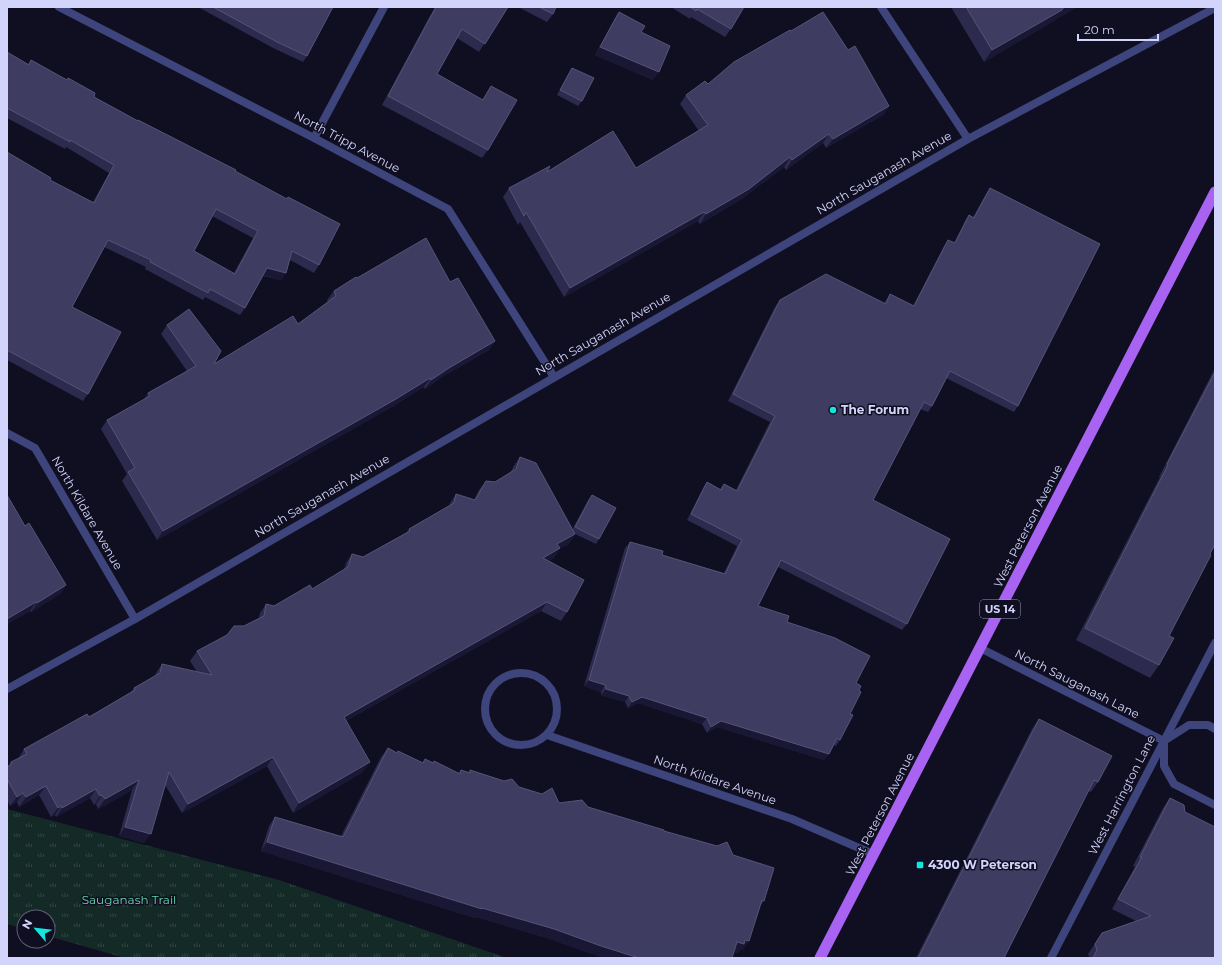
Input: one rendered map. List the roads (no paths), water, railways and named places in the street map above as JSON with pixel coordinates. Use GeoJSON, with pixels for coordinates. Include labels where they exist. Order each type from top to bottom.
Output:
{"type":"FeatureCollection","features":[{"type":"Feature","properties":{"kind":"main road","name":"West Peterson Avenue"},"geometry":{"type":"LineString","coordinates":[[820,958],[1215,192]]}},
{"type":"Feature","properties":{"kind":"street","name":"North Tripp Avenue"},"geometry":{"type":"LineString","coordinates":[[59,7],[314,138],[448,209],[554,377]]}},
{"type":"Feature","properties":{"kind":"street"},"geometry":{"type":"LineString","coordinates":[[314,138],[384,7]]}},
{"type":"Feature","properties":{"kind":"street"},"geometry":{"type":"LineString","coordinates":[[881,7],[968,139]]}},
{"type":"Feature","properties":{"kind":"street","name":"North Sauganash Avenue"},"geometry":{"type":"LineString","coordinates":[[7,689],[135,619],[968,139],[1215,8]]}},
{"type":"Feature","properties":{"kind":"street","name":"North Kildare Avenue"},"geometry":{"type":"LineString","coordinates":[[7,433],[35,448],[135,619]]}},
{"type":"Feature","properties":{"kind":"street","name":"West Harrington Lane"},"geometry":{"type":"LineString","coordinates":[[1052,958],[1215,643]]}},
{"type":"Feature","properties":{"kind":"street","name":"North Sauganash Lane"},"geometry":{"type":"LineString","coordinates":[[980,648],[1164,741]]}},
{"type":"Feature","properties":{"kind":"street"},"geometry":{"type":"LineString","coordinates":[[518,673],[530,673],[542,678],[550,686],[555,695],[558,706],[557,716],[553,726],[546,735],[536,742],[524,745],[511,744],[500,738],[492,729],[486,717],[485,705],[489,693],[496,683],[506,676],[518,673]]}},
{"type":"Feature","properties":{"kind":"street"},"geometry":{"type":"LineString","coordinates":[[1215,729],[1208,725],[1189,725],[1164,741],[1164,766],[1174,784],[1215,805]]}},
{"type":"Feature","properties":{"kind":"street","name":"North Kildare Avenue"},"geometry":{"type":"LineString","coordinates":[[546,735],[792,819],[873,854]]}},
{"type":"Feature","properties":{"kind":"place","name":"The Forum"},"geometry":{"type":"Point","coordinates":[833,410]}},
{"type":"Feature","properties":{"kind":"place","name":"4300 W Peterson"},"geometry":{"type":"Point","coordinates":[920,865]}},
{"type":"Feature","properties":{"kind":"park label","name":"Sauganash Trail"},"geometry":{"type":"Point","coordinates":[129,900]}}]}
